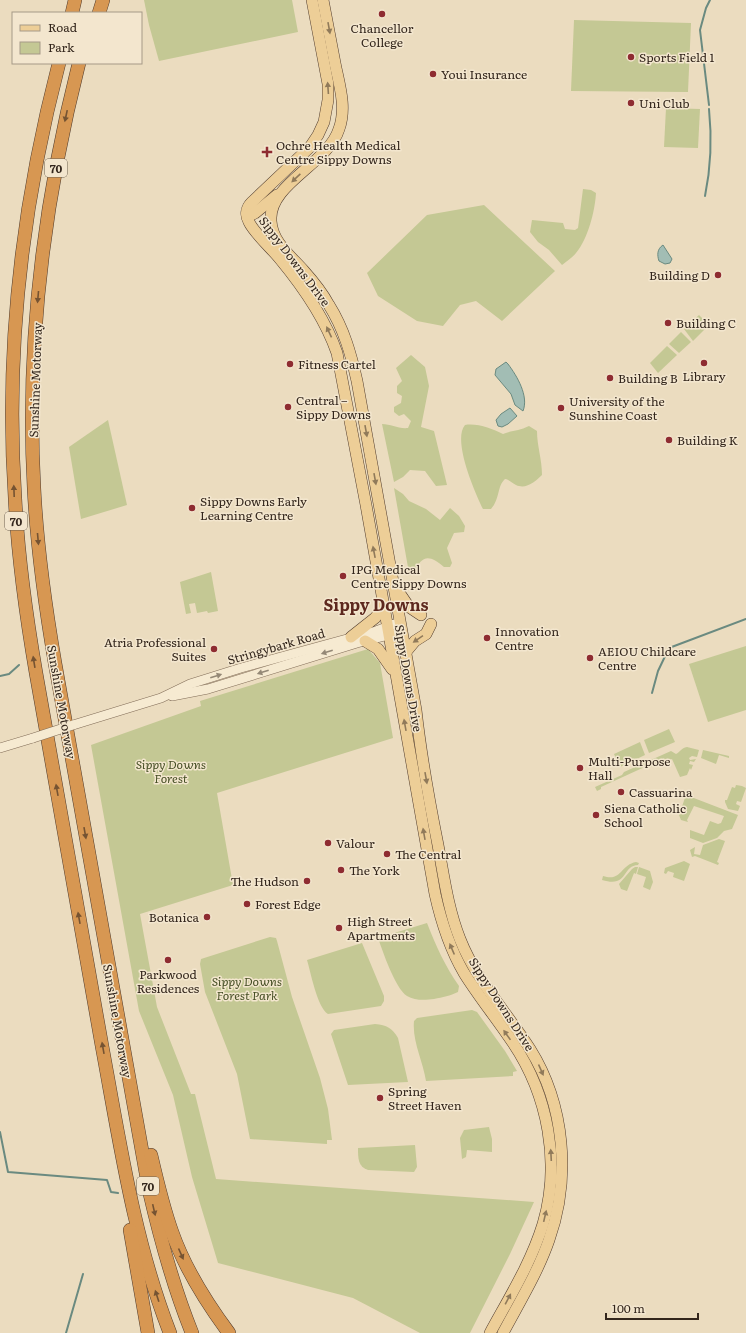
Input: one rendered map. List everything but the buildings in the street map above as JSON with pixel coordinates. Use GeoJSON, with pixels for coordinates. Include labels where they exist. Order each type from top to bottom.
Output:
{"type":"FeatureCollection","features":[{"type":"Feature","properties":{"kind":"highway"},"geometry":{"type":"LineString","coordinates":[[92,12],[96,0]]}},
{"type":"Feature","properties":{"kind":"highway"},"geometry":{"type":"LineString","coordinates":[[99,12],[103,0]]}},
{"type":"Feature","properties":{"kind":"highway","name":"Sunshine Motorway"},"geometry":{"type":"LineString","coordinates":[[59,64],[32,182],[21,257],[12,395],[14,497],[28,626],[110,1086],[134,1213],[149,1271],[170,1333]]}},
{"type":"Feature","properties":{"kind":"highway","name":"Sunshine Motorway"},"geometry":{"type":"LineString","coordinates":[[79,64],[52,188],[40,274],[35,338],[33,399],[34,488],[41,566],[53,656],[149,1190],[160,1236],[192,1333]]}},
{"type":"Feature","properties":{"kind":"highway"},"geometry":{"type":"LineString","coordinates":[[76,78],[82,72],[85,64]]}},
{"type":"Feature","properties":{"kind":"highway"},"geometry":{"type":"LineString","coordinates":[[121,1034],[160,1194],[172,1234],[189,1272],[229,1333]]}},
{"type":"Feature","properties":{"kind":"highway"},"geometry":{"type":"LineString","coordinates":[[110,1086],[124,1197],[148,1333]]}},
{"type":"Feature","properties":{"kind":"main road","name":"Sippy Downs Drive"},"geometry":{"type":"LineString","coordinates":[[312,0],[328,84],[328,100],[324,122],[310,147],[248,207],[248,221],[282,261],[312,301],[328,330],[337,353],[435,894],[441,919],[455,956],[464,973],[522,1058],[535,1084],[545,1114],[550,1143],[554,1195],[553,1228],[545,1251],[503,1333]]}},
{"type":"Feature","properties":{"kind":"main road","name":"Sippy Downs Drive"},"geometry":{"type":"LineString","coordinates":[[323,0],[341,95],[342,120],[337,135],[331,145],[283,190],[274,205],[271,218],[272,229],[279,244],[304,270],[323,295],[340,323],[348,344],[358,389],[416,710],[422,757],[450,910],[460,940],[472,963],[528,1046],[546,1080],[560,1133],[562,1164],[554,1195],[532,1253],[490,1333]]}},
{"type":"Feature","properties":{"kind":"main road"},"geometry":{"type":"LineString","coordinates":[[247,214],[251,215],[256,213],[283,190]]}},
{"type":"Feature","properties":{"kind":"main road"},"geometry":{"type":"LineString","coordinates":[[247,214],[255,219],[279,244]]}},
{"type":"Feature","properties":{"kind":"main road"},"geometry":{"type":"LineString","coordinates":[[393,584],[409,607],[421,615]]}},
{"type":"Feature","properties":{"kind":"main road"},"geometry":{"type":"LineString","coordinates":[[351,637],[375,618],[384,607]]}},
{"type":"Feature","properties":{"kind":"main road"},"geometry":{"type":"LineString","coordinates":[[405,653],[414,641],[426,634],[431,624]]}},
{"type":"Feature","properties":{"kind":"main road"},"geometry":{"type":"LineString","coordinates":[[365,641],[378,649],[395,672]]}},
{"type":"Feature","properties":{"kind":"street","name":"Stringybark Road"},"geometry":{"type":"LineString","coordinates":[[0,748],[161,698],[208,689],[365,641],[401,627]]}},
{"type":"Feature","properties":{"kind":"street","name":"Stringybark Road"},"geometry":{"type":"LineString","coordinates":[[161,698],[197,682],[285,655],[351,637],[388,631]]}},
{"type":"Feature","properties":{"kind":"green space"},"geometry":{"type":"Polygon","coordinates":[[[144,0],[292,0],[298,32],[159,61],[144,0]]]}},
{"type":"Feature","properties":{"kind":"green space","name":"Sports Field 1"},"geometry":{"type":"Polygon","coordinates":[[[574,20],[691,23],[688,92],[571,91],[574,20]]]}},
{"type":"Feature","properties":{"kind":"green space"},"geometry":{"type":"Polygon","coordinates":[[[666,108],[700,109],[698,148],[664,147],[666,108]]]}},
{"type":"Feature","properties":{"kind":"green space"},"geometry":{"type":"Polygon","coordinates":[[[583,189],[591,190],[596,193],[590,224],[580,247],[573,256],[562,265],[549,250],[538,242],[530,232],[532,220],[563,223],[565,229],[575,230],[578,228],[583,189]]]}},
{"type":"Feature","properties":{"kind":"green space"},"geometry":{"type":"Polygon","coordinates":[[[484,205],[555,271],[502,321],[476,301],[460,305],[443,326],[417,321],[378,296],[367,273],[427,215],[484,205]]]}},
{"type":"Feature","properties":{"kind":"green space"},"geometry":{"type":"Polygon","coordinates":[[[699,315],[709,325],[693,341],[684,329],[699,315]]]}},
{"type":"Feature","properties":{"kind":"green space"},"geometry":{"type":"Polygon","coordinates":[[[681,332],[691,342],[679,353],[669,344],[681,332]]]}},
{"type":"Feature","properties":{"kind":"green space"},"geometry":{"type":"Polygon","coordinates":[[[667,346],[677,355],[658,373],[650,363],[667,346]]]}},
{"type":"Feature","properties":{"kind":"green space"},"geometry":{"type":"Polygon","coordinates":[[[411,355],[425,367],[429,386],[421,427],[434,431],[447,485],[436,486],[425,471],[410,470],[403,477],[394,482],[382,424],[408,428],[411,421],[404,414],[399,416],[394,412],[394,407],[401,403],[402,396],[397,393],[397,386],[402,381],[396,368],[411,355]]]}},
{"type":"Feature","properties":{"kind":"green space"},"geometry":{"type":"Polygon","coordinates":[[[108,420],[127,505],[81,519],[69,447],[108,420]]]}},
{"type":"Feature","properties":{"kind":"green space"},"geometry":{"type":"Polygon","coordinates":[[[465,425],[490,428],[503,434],[529,426],[537,431],[542,475],[527,486],[516,485],[505,479],[502,482],[494,505],[491,509],[483,509],[470,479],[463,454],[461,442],[462,432],[465,425]]]}},
{"type":"Feature","properties":{"kind":"green space"},"geometry":{"type":"Polygon","coordinates":[[[394,488],[403,494],[409,501],[426,509],[440,520],[450,508],[459,516],[465,526],[464,532],[454,533],[447,548],[452,563],[450,567],[444,567],[430,558],[426,558],[420,563],[414,574],[409,573],[394,488]]]}},
{"type":"Feature","properties":{"kind":"green space"},"geometry":{"type":"Polygon","coordinates":[[[211,572],[218,611],[197,613],[195,603],[189,604],[191,613],[186,614],[180,582],[211,572]]]}},
{"type":"Feature","properties":{"kind":"green space"},"geometry":{"type":"Polygon","coordinates":[[[746,646],[746,710],[708,722],[689,664],[746,646]]]}},
{"type":"Feature","properties":{"kind":"green space","name":"Sippy Downs Forest"},"geometry":{"type":"Polygon","coordinates":[[[368,649],[380,663],[393,738],[217,793],[233,885],[140,914],[157,1007],[191,1094],[195,1094],[216,1179],[534,1202],[510,1254],[470,1333],[420,1333],[353,1298],[218,1263],[192,1177],[173,1095],[139,1011],[91,745],[201,706],[200,701],[368,649]]]}},
{"type":"Feature","properties":{"kind":"green space"},"geometry":{"type":"Polygon","coordinates":[[[669,729],[675,742],[649,753],[644,740],[669,729]]]}},
{"type":"Feature","properties":{"kind":"green space"},"geometry":{"type":"Polygon","coordinates":[[[640,742],[645,755],[620,767],[614,754],[640,742]]]}},
{"type":"Feature","properties":{"kind":"green space"},"geometry":{"type":"Polygon","coordinates":[[[687,747],[699,750],[697,757],[692,756],[689,758],[690,760],[696,759],[694,762],[690,761],[689,764],[693,765],[687,775],[680,777],[672,759],[650,767],[649,765],[601,787],[601,789],[597,791],[595,787],[671,751],[676,754],[683,748],[687,747]]]}},
{"type":"Feature","properties":{"kind":"green space"},"geometry":{"type":"Polygon","coordinates":[[[703,750],[729,756],[729,758],[719,755],[716,764],[701,758],[703,750]]]}},
{"type":"Feature","properties":{"kind":"green space"},"geometry":{"type":"Polygon","coordinates":[[[736,785],[746,788],[741,802],[737,801],[736,804],[740,806],[738,811],[728,809],[725,802],[732,787],[735,788],[736,785]]]}},
{"type":"Feature","properties":{"kind":"green space"},"geometry":{"type":"Polygon","coordinates":[[[686,795],[738,815],[732,829],[724,831],[717,838],[703,843],[690,838],[690,830],[704,835],[710,821],[718,824],[721,823],[724,816],[694,806],[687,820],[688,822],[681,820],[679,815],[686,795]]]}},
{"type":"Feature","properties":{"kind":"green space"},"geometry":{"type":"Polygon","coordinates":[[[719,839],[725,841],[717,862],[719,863],[718,865],[695,856],[692,857],[690,850],[695,847],[694,854],[700,855],[703,845],[719,839]]]}},
{"type":"Feature","properties":{"kind":"green space"},"geometry":{"type":"Polygon","coordinates":[[[684,861],[690,864],[684,881],[673,877],[674,873],[668,871],[666,874],[664,873],[665,868],[684,861]]]}},
{"type":"Feature","properties":{"kind":"green space"},"geometry":{"type":"Polygon","coordinates":[[[636,862],[639,863],[638,865],[629,869],[621,879],[611,882],[602,880],[603,876],[614,877],[618,875],[627,866],[636,862]]]}},
{"type":"Feature","properties":{"kind":"green space"},"geometry":{"type":"Polygon","coordinates":[[[635,867],[638,867],[636,874],[634,873],[627,891],[621,889],[619,884],[635,867]]]}},
{"type":"Feature","properties":{"kind":"green space"},"geometry":{"type":"Polygon","coordinates":[[[639,867],[650,871],[653,882],[650,890],[643,887],[646,877],[637,874],[639,867]]]}},
{"type":"Feature","properties":{"kind":"green space"},"geometry":{"type":"Polygon","coordinates":[[[427,923],[441,956],[459,986],[458,992],[434,999],[424,1000],[410,998],[398,986],[378,938],[427,923]]]}},
{"type":"Feature","properties":{"kind":"green space","name":"Sippy Downs Forest Park"},"geometry":{"type":"Polygon","coordinates":[[[270,937],[276,938],[292,997],[320,1078],[328,1109],[332,1140],[327,1140],[327,1144],[250,1139],[237,1074],[205,992],[200,964],[201,959],[270,937]]]}},
{"type":"Feature","properties":{"kind":"green space"},"geometry":{"type":"Polygon","coordinates":[[[362,943],[384,996],[384,1001],[381,1006],[328,1014],[324,1010],[318,997],[307,960],[362,943]]]}},
{"type":"Feature","properties":{"kind":"green space"},"geometry":{"type":"Polygon","coordinates":[[[472,1010],[477,1012],[505,1051],[517,1071],[513,1072],[513,1076],[426,1081],[416,1044],[414,1021],[417,1018],[472,1010]]]}},
{"type":"Feature","properties":{"kind":"green space"},"geometry":{"type":"Polygon","coordinates":[[[375,1024],[383,1025],[389,1028],[398,1038],[408,1082],[348,1085],[331,1034],[334,1030],[375,1024]]]}},
{"type":"Feature","properties":{"kind":"green space"},"geometry":{"type":"Polygon","coordinates":[[[489,1127],[492,1139],[492,1152],[467,1150],[466,1157],[462,1159],[460,1138],[464,1130],[489,1127]]]}},
{"type":"Feature","properties":{"kind":"green space"},"geometry":{"type":"Polygon","coordinates":[[[415,1145],[417,1167],[414,1172],[368,1170],[362,1167],[359,1162],[358,1148],[415,1145]]]}},
{"type":"Feature","properties":{"kind":"water"},"geometry":{"type":"Polygon","coordinates":[[[663,245],[672,259],[670,263],[665,264],[659,261],[658,252],[663,245]]]}},
{"type":"Feature","properties":{"kind":"water"},"geometry":{"type":"Polygon","coordinates":[[[506,362],[515,374],[521,386],[524,399],[523,411],[515,405],[511,394],[495,375],[496,369],[506,362]]]}},
{"type":"Feature","properties":{"kind":"water"},"geometry":{"type":"Polygon","coordinates":[[[510,408],[517,416],[508,424],[502,427],[498,426],[496,420],[501,414],[510,408]]]}},
{"type":"Feature","properties":{"kind":"waterway"},"geometry":{"type":"LineString","coordinates":[[709,105],[700,30],[706,8],[710,0]]}},
{"type":"Feature","properties":{"kind":"waterway"},"geometry":{"type":"LineString","coordinates":[[705,196],[709,174],[709,109]]}},
{"type":"Feature","properties":{"kind":"waterway"},"geometry":{"type":"LineString","coordinates":[[652,693],[658,671],[669,648],[746,619]]}},
{"type":"Feature","properties":{"kind":"waterway"},"geometry":{"type":"LineString","coordinates":[[0,676],[9,674],[19,665]]}},
{"type":"Feature","properties":{"kind":"waterway"},"geometry":{"type":"LineString","coordinates":[[0,1132],[8,1172],[107,1180],[111,1192],[118,1193]]}},
{"type":"Feature","properties":{"kind":"waterway"},"geometry":{"type":"LineString","coordinates":[[66,1333],[83,1274]]}},
{"type":"Feature","properties":{"kind":"place","name":"Chancellor College"},"geometry":{"type":"Point","coordinates":[382,14]}},
{"type":"Feature","properties":{"kind":"place","name":"Sports Field 1"},"geometry":{"type":"Point","coordinates":[631,57]}},
{"type":"Feature","properties":{"kind":"place","name":"Youi Insurance"},"geometry":{"type":"Point","coordinates":[433,74]}},
{"type":"Feature","properties":{"kind":"place","name":"Uni Club"},"geometry":{"type":"Point","coordinates":[631,103]}},
{"type":"Feature","properties":{"kind":"place","name":"Ochre Health Medical Centre Sippy Downs"},"geometry":{"type":"Point","coordinates":[267,152]}},
{"type":"Feature","properties":{"kind":"place","name":"Building D"},"geometry":{"type":"Point","coordinates":[718,275]}},
{"type":"Feature","properties":{"kind":"place","name":"Building C"},"geometry":{"type":"Point","coordinates":[668,323]}},
{"type":"Feature","properties":{"kind":"place","name":"Library"},"geometry":{"type":"Point","coordinates":[704,363]}},
{"type":"Feature","properties":{"kind":"place","name":"Fitness Cartel"},"geometry":{"type":"Point","coordinates":[290,364]}},
{"type":"Feature","properties":{"kind":"place","name":"Building B"},"geometry":{"type":"Point","coordinates":[610,378]}},
{"type":"Feature","properties":{"kind":"place","name":"Central – Sippy Downs"},"geometry":{"type":"Point","coordinates":[288,407]}},
{"type":"Feature","properties":{"kind":"place","name":"University of the Sunshine Coast"},"geometry":{"type":"Point","coordinates":[561,408]}},
{"type":"Feature","properties":{"kind":"place","name":"Building K"},"geometry":{"type":"Point","coordinates":[669,440]}},
{"type":"Feature","properties":{"kind":"place","name":"Sippy Downs Early Learning Centre"},"geometry":{"type":"Point","coordinates":[192,508]}},
{"type":"Feature","properties":{"kind":"place","name":"IPG Medical Centre Sippy Downs"},"geometry":{"type":"Point","coordinates":[343,576]}},
{"type":"Feature","properties":{"kind":"place","name":"Innovation Centre"},"geometry":{"type":"Point","coordinates":[487,638]}},
{"type":"Feature","properties":{"kind":"place","name":"Atria Professional Suites"},"geometry":{"type":"Point","coordinates":[214,649]}},
{"type":"Feature","properties":{"kind":"place","name":"AEIOU Childcare Centre"},"geometry":{"type":"Point","coordinates":[590,658]}},
{"type":"Feature","properties":{"kind":"place","name":"Multi-Purpose Hall"},"geometry":{"type":"Point","coordinates":[580,768]}},
{"type":"Feature","properties":{"kind":"place","name":"Cassuarina"},"geometry":{"type":"Point","coordinates":[621,792]}},
{"type":"Feature","properties":{"kind":"place","name":"Siena Catholic School"},"geometry":{"type":"Point","coordinates":[596,815]}},
{"type":"Feature","properties":{"kind":"place","name":"Valour"},"geometry":{"type":"Point","coordinates":[328,843]}},
{"type":"Feature","properties":{"kind":"place","name":"The Central"},"geometry":{"type":"Point","coordinates":[387,854]}},
{"type":"Feature","properties":{"kind":"place","name":"The York"},"geometry":{"type":"Point","coordinates":[341,870]}},
{"type":"Feature","properties":{"kind":"place","name":"The Hudson"},"geometry":{"type":"Point","coordinates":[307,881]}},
{"type":"Feature","properties":{"kind":"place","name":"Forest Edge"},"geometry":{"type":"Point","coordinates":[247,904]}},
{"type":"Feature","properties":{"kind":"place","name":"Botanica"},"geometry":{"type":"Point","coordinates":[207,917]}},
{"type":"Feature","properties":{"kind":"place","name":"High Street Apartments"},"geometry":{"type":"Point","coordinates":[339,928]}},
{"type":"Feature","properties":{"kind":"place","name":"Parkwood Residences"},"geometry":{"type":"Point","coordinates":[168,960]}},
{"type":"Feature","properties":{"kind":"place","name":"Spring Street Haven"},"geometry":{"type":"Point","coordinates":[380,1098]}},
{"type":"Feature","properties":{"kind":"district","name":"Sippy Downs"},"geometry":{"type":"Point","coordinates":[376,604]}}]}
